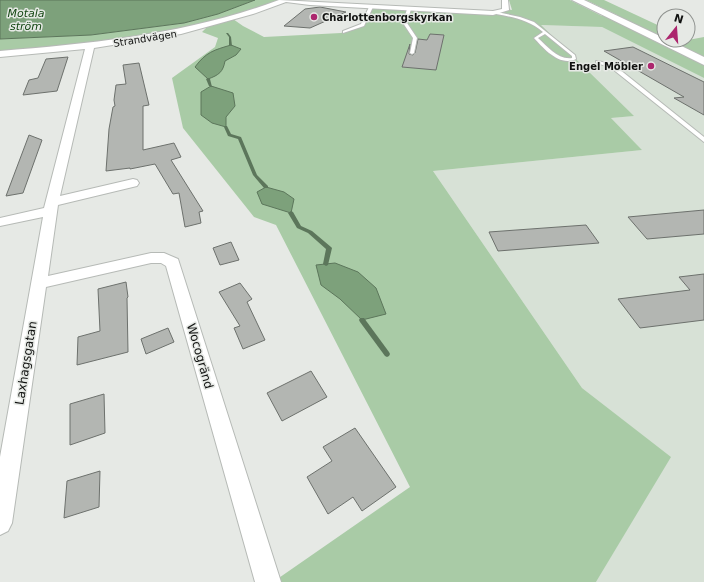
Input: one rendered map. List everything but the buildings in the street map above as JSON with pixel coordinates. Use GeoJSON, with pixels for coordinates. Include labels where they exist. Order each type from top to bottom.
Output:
{"type":"FeatureCollection","features":[{"type":"Feature","properties":{"kind":"main road"},"geometry":{"type":"LineString","coordinates":[[578,0],[704,61]]}},
{"type":"Feature","properties":{"kind":"street","name":"Strandvägen"},"geometry":{"type":"LineString","coordinates":[[0,54],[90,46],[152,37],[204,27],[246,15],[286,0],[310,3],[345,3],[371,7],[498,13]]}},
{"type":"Feature","properties":{"kind":"street"},"geometry":{"type":"LineString","coordinates":[[498,13],[506,10],[505,0]]}},
{"type":"Feature","properties":{"kind":"street","name":"Laxhagsgatan"},"geometry":{"type":"LineString","coordinates":[[0,524],[52,206],[90,46]]}},
{"type":"Feature","properties":{"kind":"street"},"geometry":{"type":"LineString","coordinates":[[0,222],[133,184]]}},
{"type":"Feature","properties":{"kind":"street","name":"Wocogränd"},"geometry":{"type":"LineString","coordinates":[[40,283],[151,258],[164,258],[173,263],[268,582]]}},
{"type":"Feature","properties":{"kind":"lane"},"geometry":{"type":"LineString","coordinates":[[344,32],[363,25],[371,7]]}},
{"type":"Feature","properties":{"kind":"lane"},"geometry":{"type":"LineString","coordinates":[[409,9],[405,23],[415,38],[412,53]]}},
{"type":"Feature","properties":{"kind":"lane"},"geometry":{"type":"LineString","coordinates":[[498,13],[529,21],[545,32],[574,56],[574,59],[566,60],[558,58],[536,38],[545,32]]}},
{"type":"Feature","properties":{"kind":"lane"},"geometry":{"type":"LineString","coordinates":[[598,62],[612,66],[704,140]]}},
{"type":"Feature","properties":{"kind":"shaded area"},"geometry":{"type":"Polygon","coordinates":[[[255,0],[284,0],[233,19],[264,37],[341,33],[366,23],[374,6],[497,13],[507,9],[512,10],[509,0],[570,0],[602,16],[617,15],[586,0],[604,0],[656,24],[656,48],[696,48],[696,38],[704,37],[704,78],[602,27],[541,25],[634,116],[611,118],[642,150],[433,171],[582,388],[671,457],[596,582],[273,582],[410,487],[276,225],[254,217],[183,128],[172,78],[215,47],[218,38],[202,32],[209,25],[168,34],[0,53],[0,39],[91,35],[184,23],[218,14],[255,0]]]}},
{"type":"Feature","properties":{"kind":"shaded area"},"geometry":{"type":"Polygon","coordinates":[[[540,25],[602,27],[704,78],[704,582],[596,582],[670,457],[582,388],[433,171],[642,150],[611,118],[633,116],[540,25]]]}},
{"type":"Feature","properties":{"kind":"water","name":"Motala ström"},"geometry":{"type":"Polygon","coordinates":[[[0,0],[255,0],[218,14],[184,23],[91,35],[0,39],[0,0]]]}},
{"type":"Feature","properties":{"kind":"water"},"geometry":{"type":"Polygon","coordinates":[[[231,45],[241,49],[236,55],[225,61],[222,70],[215,76],[208,79],[195,67],[211,52],[231,45]]]}},
{"type":"Feature","properties":{"kind":"water"},"geometry":{"type":"Polygon","coordinates":[[[211,86],[233,93],[235,106],[226,117],[226,127],[212,123],[201,115],[201,92],[211,86]]]}},
{"type":"Feature","properties":{"kind":"water"},"geometry":{"type":"Polygon","coordinates":[[[266,187],[284,192],[294,199],[291,213],[262,204],[257,192],[266,187]]]}},
{"type":"Feature","properties":{"kind":"water"},"geometry":{"type":"Polygon","coordinates":[[[335,263],[358,272],[376,288],[386,314],[362,320],[340,299],[321,285],[316,265],[335,263]]]}},
{"type":"Feature","properties":{"kind":"waterway"},"geometry":{"type":"LineString","coordinates":[[227,34],[230,37],[231,45]]}},
{"type":"Feature","properties":{"kind":"waterway"},"geometry":{"type":"LineString","coordinates":[[208,79],[211,86]]}},
{"type":"Feature","properties":{"kind":"waterway"},"geometry":{"type":"LineString","coordinates":[[226,127],[229,135],[240,138],[255,175],[266,187]]}},
{"type":"Feature","properties":{"kind":"waterway"},"geometry":{"type":"LineString","coordinates":[[291,213],[299,227],[310,232],[329,248],[326,264]]}},
{"type":"Feature","properties":{"kind":"waterway"},"geometry":{"type":"LineString","coordinates":[[362,320],[387,354]]}},
{"type":"Feature","properties":{"kind":"place","name":"Charlottenborgskyrkan"},"geometry":{"type":"Point","coordinates":[314,17]}},
{"type":"Feature","properties":{"kind":"place","name":"Engel Möbler"},"geometry":{"type":"Point","coordinates":[651,66]}}]}
